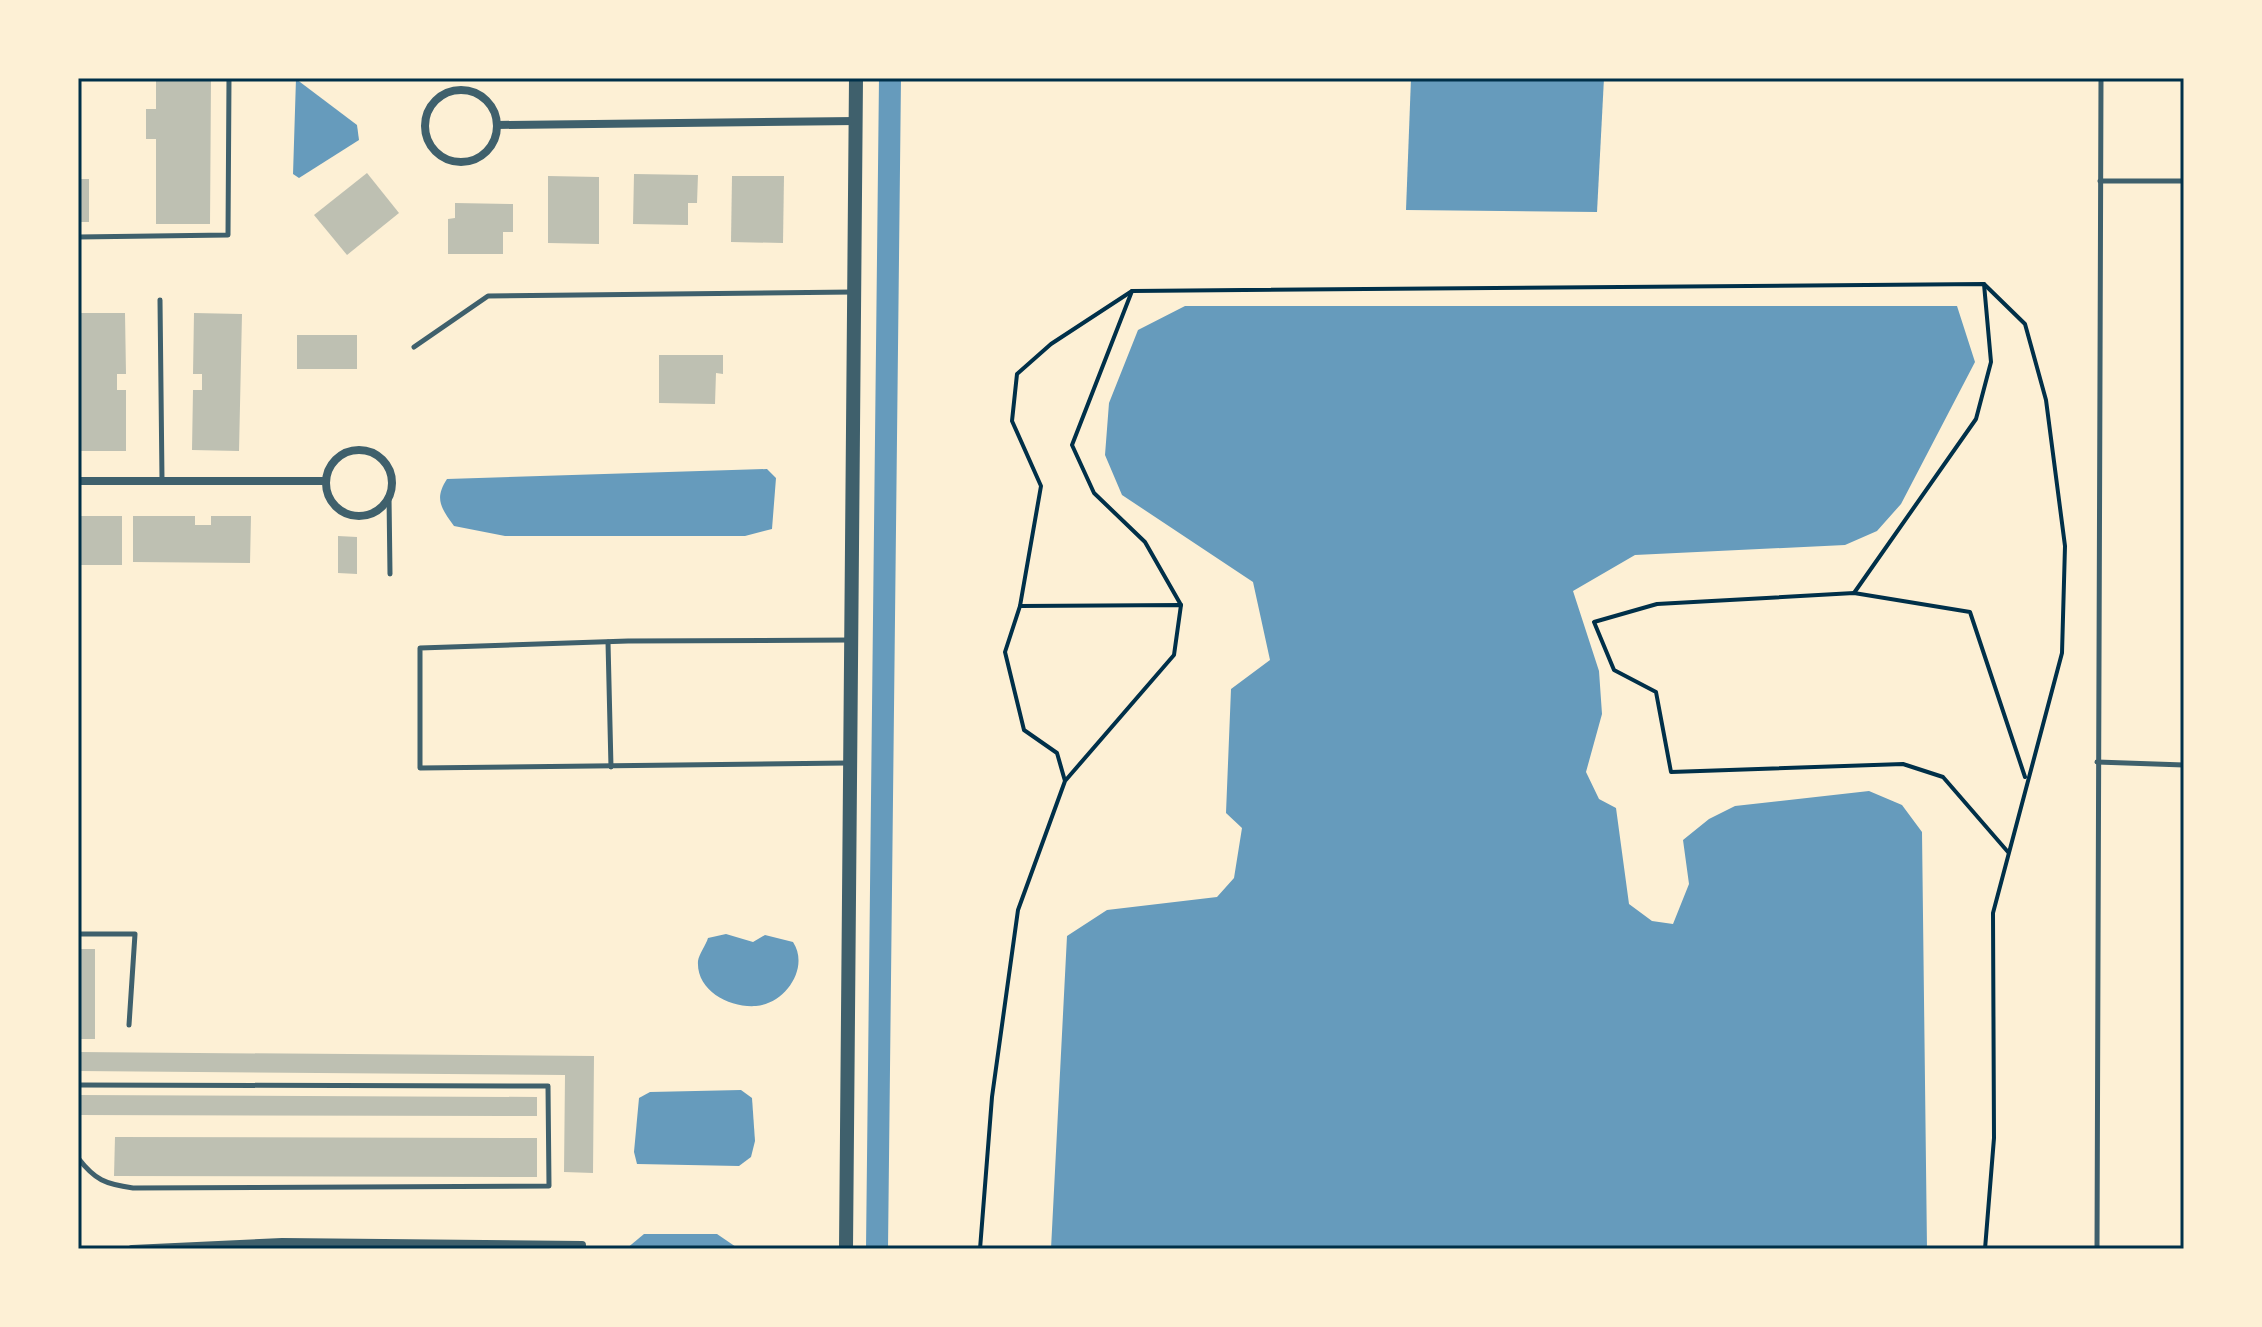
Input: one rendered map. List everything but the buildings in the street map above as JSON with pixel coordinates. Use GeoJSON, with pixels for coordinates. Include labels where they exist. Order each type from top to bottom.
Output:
{"type":"FeatureCollection","features":[{"type":"Feature","properties":{"kind":"street"},"geometry":{"type":"LineString","coordinates":[[846,1249],[856,78]]}},
{"type":"Feature","properties":{"kind":"street"},"geometry":{"type":"LineString","coordinates":[[453,91],[478,95],[495,113],[497,125],[489,148],[469,162],[444,158],[434,150],[425,128],[432,104],[453,91]]}},
{"type":"Feature","properties":{"kind":"street"},"geometry":{"type":"LineString","coordinates":[[497,125],[856,121]]}},
{"type":"Feature","properties":{"kind":"street"},"geometry":{"type":"LineString","coordinates":[[366,451],[385,463],[391,473],[389,496],[375,512],[356,516],[345,514],[330,500],[326,481],[328,470],[344,453],[366,451]]}},
{"type":"Feature","properties":{"kind":"street"},"geometry":{"type":"LineString","coordinates":[[78,481],[326,481]]}},
{"type":"Feature","properties":{"kind":"street"},"geometry":{"type":"LineString","coordinates":[[132,1249],[282,1242],[582,1245],[582,1249]]}},
{"type":"Feature","properties":{"kind":"lane"},"geometry":{"type":"LineString","coordinates":[[78,237],[228,235],[229,78]]}},
{"type":"Feature","properties":{"kind":"lane"},"geometry":{"type":"LineString","coordinates":[[2097,1249],[2101,78]]}},
{"type":"Feature","properties":{"kind":"lane"},"geometry":{"type":"LineString","coordinates":[[2100,181],[2184,181]]}},
{"type":"Feature","properties":{"kind":"lane"},"geometry":{"type":"LineString","coordinates":[[414,347],[488,296],[854,292]]}},
{"type":"Feature","properties":{"kind":"lane"},"geometry":{"type":"LineString","coordinates":[[160,300],[162,480]]}},
{"type":"Feature","properties":{"kind":"lane"},"geometry":{"type":"LineString","coordinates":[[389,496],[390,574]]}},
{"type":"Feature","properties":{"kind":"lane"},"geometry":{"type":"LineString","coordinates":[[850,763],[420,768],[420,648],[608,642],[851,640]]}},
{"type":"Feature","properties":{"kind":"lane"},"geometry":{"type":"LineString","coordinates":[[608,642],[611,767]]}},
{"type":"Feature","properties":{"kind":"lane"},"geometry":{"type":"LineString","coordinates":[[2097,762],[2184,765]]}},
{"type":"Feature","properties":{"kind":"lane"},"geometry":{"type":"LineString","coordinates":[[78,934],[135,934],[129,1025]]}},
{"type":"Feature","properties":{"kind":"lane"},"geometry":{"type":"LineString","coordinates":[[78,1085],[548,1086],[549,1186],[133,1188],[112,1185],[88,1174],[78,1158]]}},
{"type":"Feature","properties":{"kind":"path"},"geometry":{"type":"LineString","coordinates":[[1854,593],[1976,419],[1991,362],[1984,284]]}},
{"type":"Feature","properties":{"kind":"path"},"geometry":{"type":"LineString","coordinates":[[1065,781],[1057,753],[1024,730],[1005,652],[1020,606],[1041,486],[1012,421],[1017,374],[1051,344],[1132,291],[1984,284],[2025,324],[2046,400],[2065,546],[2062,653],[2026,778],[1993,913],[1994,1138],[1985,1249]]}},
{"type":"Feature","properties":{"kind":"path"},"geometry":{"type":"LineString","coordinates":[[980,1249],[992,1097],[1018,910],[1065,781],[1174,655],[1181,605],[1145,542],[1094,493],[1072,445],[1132,291]]}},
{"type":"Feature","properties":{"kind":"path"},"geometry":{"type":"LineString","coordinates":[[2008,852],[1943,777],[1903,764],[1671,772],[1656,692],[1614,670],[1594,622],[1657,604],[1854,593],[1970,612],[2026,778]]}},
{"type":"Feature","properties":{"kind":"path"},"geometry":{"type":"LineString","coordinates":[[1020,606],[1181,605]]}},
{"type":"Feature","properties":{"kind":"water"},"geometry":{"type":"Polygon","coordinates":[[[1411,78],[1604,78],[1597,212],[1406,210],[1411,78]]]}},
{"type":"Feature","properties":{"kind":"water"},"geometry":{"type":"Polygon","coordinates":[[[296,79],[357,125],[359,140],[299,178],[293,174],[296,79]]]}},
{"type":"Feature","properties":{"kind":"water"},"geometry":{"type":"Polygon","coordinates":[[[1185,306],[1957,306],[1975,362],[1901,504],[1877,531],[1845,545],[1635,555],[1573,591],[1599,671],[1602,714],[1586,772],[1599,799],[1616,808],[1629,904],[1652,921],[1673,924],[1689,884],[1683,840],[1709,819],[1735,806],[1869,791],[1902,805],[1922,832],[1927,1249],[1051,1249],[1067,936],[1107,910],[1217,897],[1234,878],[1242,828],[1226,813],[1231,689],[1270,660],[1253,582],[1122,495],[1105,455],[1109,403],[1138,330],[1185,306]]]}},
{"type":"Feature","properties":{"kind":"water"},"geometry":{"type":"Polygon","coordinates":[[[767,469],[776,478],[772,529],[745,536],[505,536],[454,526],[440,498],[447,479],[767,469]]]}},
{"type":"Feature","properties":{"kind":"water"},"geometry":{"type":"Polygon","coordinates":[[[726,934],[753,942],[765,935],[793,942],[798,963],[792,983],[785,992],[767,1004],[756,1006],[736,1004],[716,996],[703,981],[698,961],[708,938],[726,934]]]}},
{"type":"Feature","properties":{"kind":"water"},"geometry":{"type":"Polygon","coordinates":[[[741,1090],[752,1098],[755,1141],[751,1157],[739,1166],[637,1164],[634,1152],[639,1098],[650,1092],[741,1090]]]}},
{"type":"Feature","properties":{"kind":"water"},"geometry":{"type":"Polygon","coordinates":[[[644,1234],[717,1234],[739,1249],[626,1249],[644,1234]]]}},
{"type":"Feature","properties":{"kind":"waterway"},"geometry":{"type":"LineString","coordinates":[[877,1249],[890,78]]}}]}
